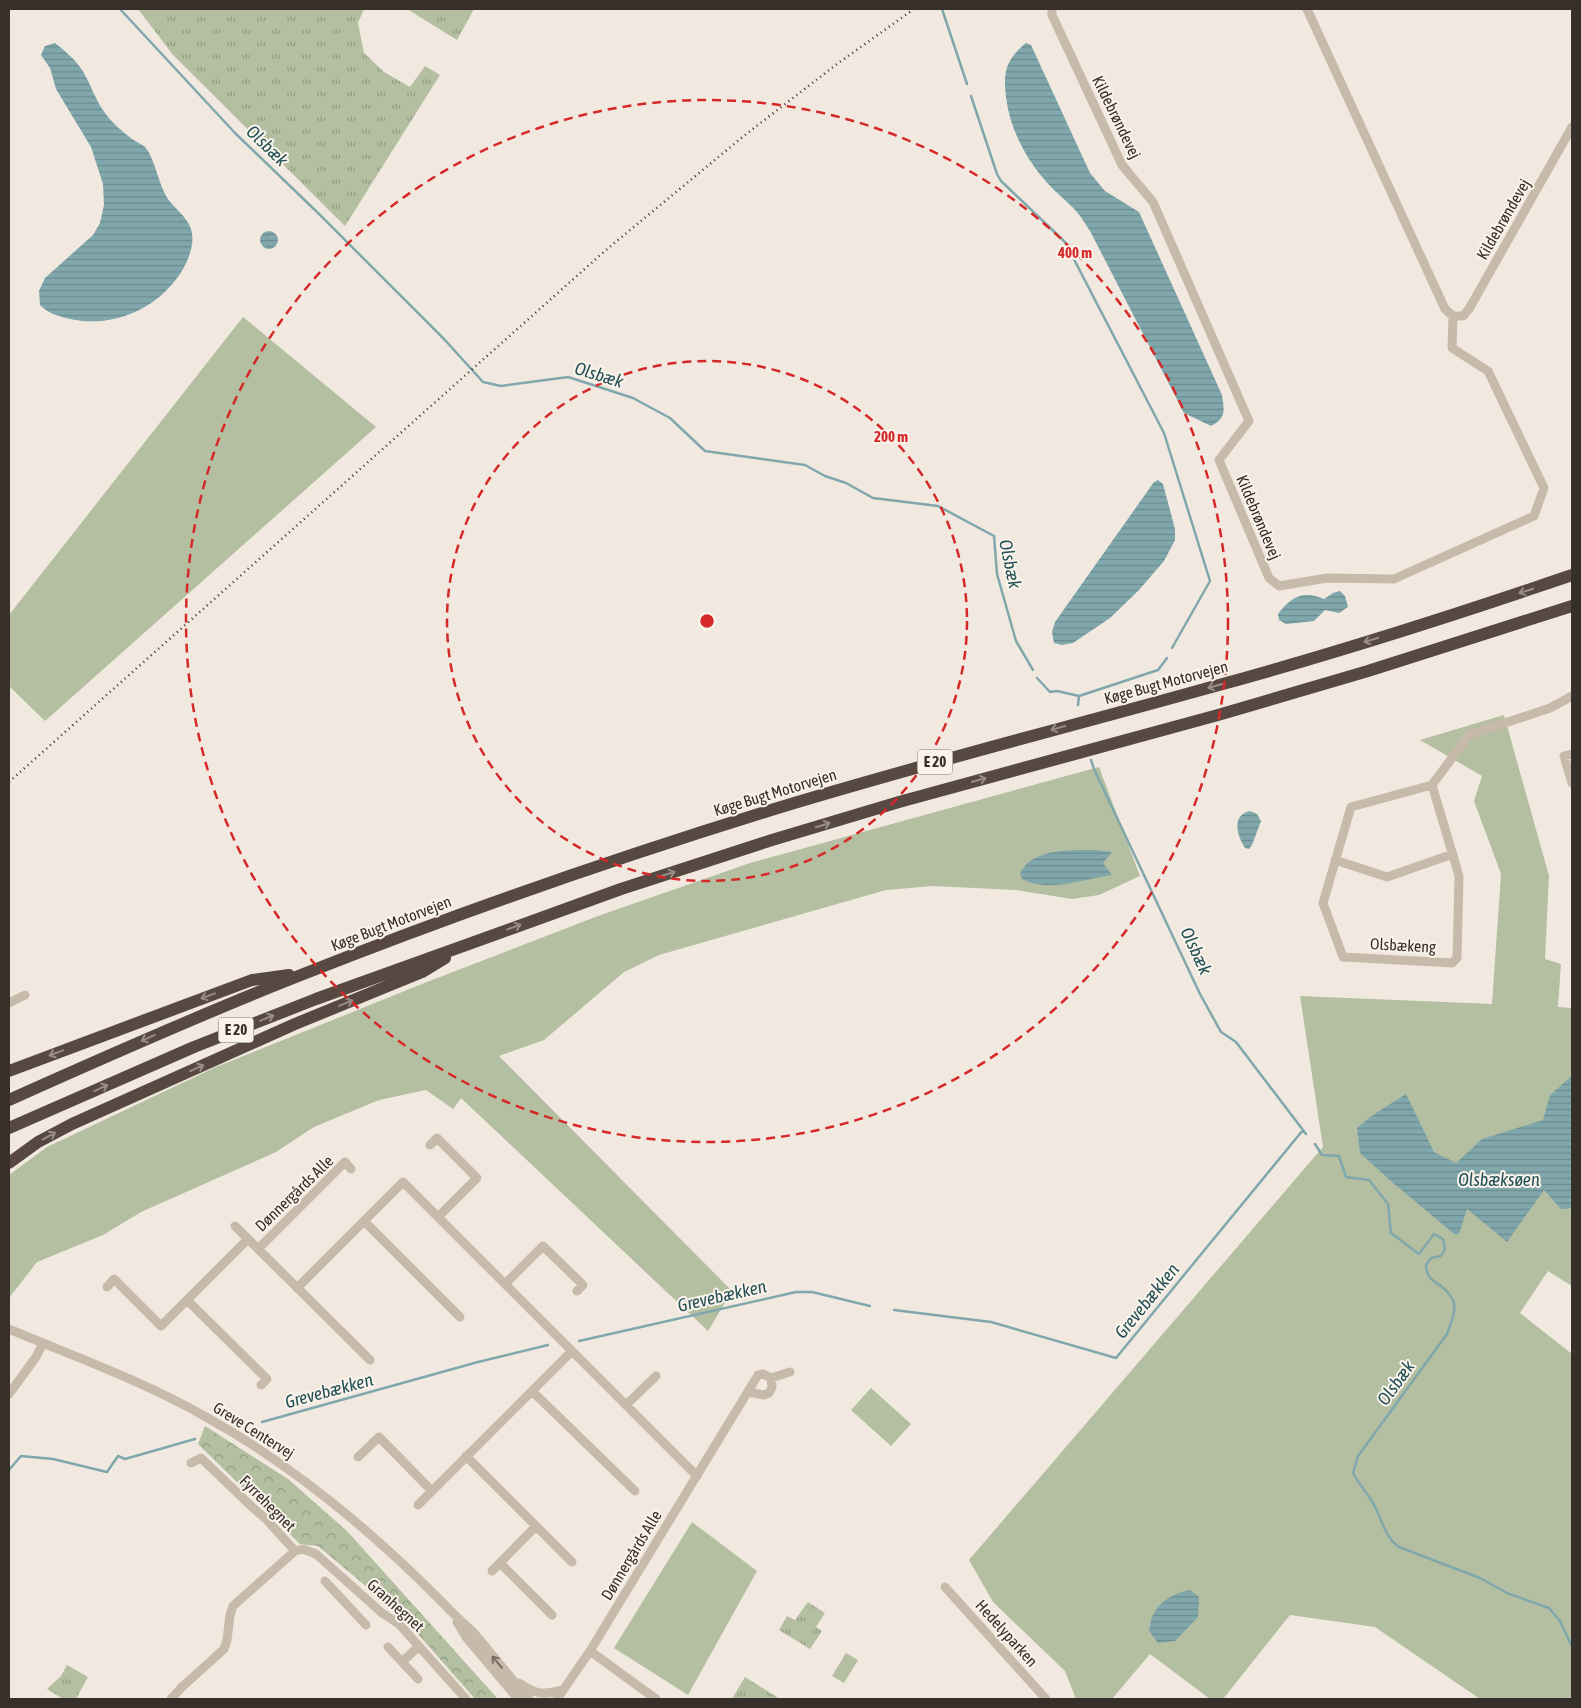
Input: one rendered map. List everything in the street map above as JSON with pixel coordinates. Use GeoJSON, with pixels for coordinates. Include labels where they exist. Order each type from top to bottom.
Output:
{"type":"FeatureCollection","features":[{"type":"Feature","properties":{"kind":"highway","name":"Køge Bugt Motorvejen"},"geometry":{"type":"LineString","coordinates":[[9,1100],[187,1021],[306,972],[459,915],[612,862],[889,774],[1327,654],[1572,575]]}},
{"type":"Feature","properties":{"kind":"highway","name":"E 20"},"geometry":{"type":"LineString","coordinates":[[9,1128],[194,1047],[316,998],[621,889],[772,840],[898,802],[1218,715],[1368,671],[1572,606]]}},
{"type":"Feature","properties":{"kind":"highway"},"geometry":{"type":"LineString","coordinates":[[9,1163],[38,1142],[72,1124],[295,1024],[422,972],[468,943]]}},
{"type":"Feature","properties":{"kind":"highway"},"geometry":{"type":"LineString","coordinates":[[9,1071],[252,980],[306,972]]}},
{"type":"Feature","properties":{"kind":"street","name":"Kildebrøndevej"},"geometry":{"type":"LineString","coordinates":[[1052,9],[1052,15],[1122,165],[1153,202],[1249,421],[1219,460],[1269,578],[1279,586],[1327,578],[1394,579],[1534,516],[1544,488],[1488,371],[1452,348],[1453,316],[1464,316],[1469,309],[1572,127]]}},
{"type":"Feature","properties":{"kind":"street"},"geometry":{"type":"LineString","coordinates":[[1307,9],[1445,309],[1453,316]]}},
{"type":"Feature","properties":{"kind":"street"},"geometry":{"type":"LineString","coordinates":[[1432,785],[1469,734],[1550,708],[1572,696]]}},
{"type":"Feature","properties":{"kind":"street"},"geometry":{"type":"LineString","coordinates":[[1572,754],[1564,756],[1572,782]]}},
{"type":"Feature","properties":{"kind":"street","name":"Olsbækeng"},"geometry":{"type":"LineString","coordinates":[[1432,785],[1453,854],[1459,876],[1457,958],[1452,963],[1343,957],[1324,903],[1351,807],[1432,785]]}},
{"type":"Feature","properties":{"kind":"street"},"geometry":{"type":"LineString","coordinates":[[1335,860],[1387,877],[1453,854]]}},
{"type":"Feature","properties":{"kind":"street"},"geometry":{"type":"LineString","coordinates":[[9,1003],[25,995]]}},
{"type":"Feature","properties":{"kind":"street"},"geometry":{"type":"LineString","coordinates":[[430,1145],[437,1138],[477,1178],[438,1217]]}},
{"type":"Feature","properties":{"kind":"street","name":"Dønnergårds Alle"},"geometry":{"type":"LineString","coordinates":[[258,1249],[344,1162],[351,1169]]}},
{"type":"Feature","properties":{"kind":"street"},"geometry":{"type":"LineString","coordinates":[[297,1288],[403,1182],[697,1476]]}},
{"type":"Feature","properties":{"kind":"street"},"geometry":{"type":"LineString","coordinates":[[364,1222],[460,1317]]}},
{"type":"Feature","properties":{"kind":"street","name":"Dønnergårds Alle"},"geometry":{"type":"LineString","coordinates":[[235,1226],[370,1360]]}},
{"type":"Feature","properties":{"kind":"street","name":"Dønnergårds Alle"},"geometry":{"type":"LineString","coordinates":[[107,1287],[114,1279],[161,1326],[248,1240]]}},
{"type":"Feature","properties":{"kind":"street"},"geometry":{"type":"LineString","coordinates":[[505,1284],[543,1246],[583,1285],[577,1291]]}},
{"type":"Feature","properties":{"kind":"street"},"geometry":{"type":"LineString","coordinates":[[187,1300],[267,1379],[261,1385]]}},
{"type":"Feature","properties":{"kind":"street","name":"Greve Centervej"},"geometry":{"type":"LineString","coordinates":[[9,1329],[163,1394],[248,1441],[304,1480],[345,1512],[449,1609],[472,1632],[529,1699]]}},
{"type":"Feature","properties":{"kind":"street"},"geometry":{"type":"LineString","coordinates":[[9,1394],[36,1357],[43,1343]]}},
{"type":"Feature","properties":{"kind":"street"},"geometry":{"type":"LineString","coordinates":[[418,1505],[572,1351]]}},
{"type":"Feature","properties":{"kind":"street","name":"Dønnergårds Alle"},"geometry":{"type":"LineString","coordinates":[[557,1699],[590,1651],[758,1375],[763,1374],[771,1378],[790,1372]]}},
{"type":"Feature","properties":{"kind":"street"},"geometry":{"type":"LineString","coordinates":[[626,1405],[656,1376]]}},
{"type":"Feature","properties":{"kind":"street"},"geometry":{"type":"LineString","coordinates":[[748,1392],[764,1395],[769,1393],[772,1387],[771,1378]]}},
{"type":"Feature","properties":{"kind":"street","name":"Dønnergårds Alle"},"geometry":{"type":"LineString","coordinates":[[532,1391],[635,1491]]}},
{"type":"Feature","properties":{"kind":"street"},"geometry":{"type":"LineString","coordinates":[[358,1457],[379,1437],[432,1491]]}},
{"type":"Feature","properties":{"kind":"street"},"geometry":{"type":"LineString","coordinates":[[466,1456],[572,1562]]}},
{"type":"Feature","properties":{"kind":"street","name":"Fyrrehegnet"},"geometry":{"type":"LineString","coordinates":[[171,1699],[224,1649],[230,1615],[234,1606],[295,1551],[266,1519],[201,1458],[191,1463]]}},
{"type":"Feature","properties":{"kind":"street"},"geometry":{"type":"LineString","coordinates":[[492,1571],[536,1526]]}},
{"type":"Feature","properties":{"kind":"street","name":"Granhegnet"},"geometry":{"type":"LineString","coordinates":[[295,1551],[303,1549],[316,1554],[382,1613],[399,1624],[466,1699]]}},
{"type":"Feature","properties":{"kind":"street"},"geometry":{"type":"LineString","coordinates":[[500,1563],[552,1615]]}},
{"type":"Feature","properties":{"kind":"street","name":"Granhegnet"},"geometry":{"type":"LineString","coordinates":[[325,1581],[366,1625]]}},
{"type":"Feature","properties":{"kind":"street","name":"Granhegnet"},"geometry":{"type":"LineString","coordinates":[[341,1598],[353,1587]]}},
{"type":"Feature","properties":{"kind":"street","name":"Hedelyparken"},"geometry":{"type":"LineString","coordinates":[[945,1587],[1046,1699]]}},
{"type":"Feature","properties":{"kind":"street","name":"Greve Centervej"},"geometry":{"type":"LineString","coordinates":[[449,1609],[466,1637],[518,1699]]}},
{"type":"Feature","properties":{"kind":"street","name":"Granhegnet"},"geometry":{"type":"LineString","coordinates":[[402,1662],[419,1646]]}},
{"type":"Feature","properties":{"kind":"street"},"geometry":{"type":"LineString","coordinates":[[388,1647],[418,1679]]}},
{"type":"Feature","properties":{"kind":"street"},"geometry":{"type":"LineString","coordinates":[[590,1651],[656,1699]]}},
{"type":"Feature","properties":{"kind":"street"},"geometry":{"type":"LineString","coordinates":[[511,1677],[532,1692],[539,1694],[563,1690]]}},
{"type":"Feature","properties":{"kind":"street","name":"Dønnergårds Alle"},"geometry":{"type":"LineString","coordinates":[[551,1699],[563,1690]]}},
{"type":"Feature","properties":{"kind":"green space"},"geometry":{"type":"Polygon","coordinates":[[[138,9],[364,9],[358,23],[364,53],[384,72],[410,87],[425,66],[440,75],[345,226],[173,55],[138,9]]]}},
{"type":"Feature","properties":{"kind":"green space"},"geometry":{"type":"Polygon","coordinates":[[[407,9],[474,9],[457,40],[407,9]]]}},
{"type":"Feature","properties":{"kind":"green space"},"geometry":{"type":"Polygon","coordinates":[[[243,317],[376,427],[45,721],[9,686],[9,615],[243,317]]]}},
{"type":"Feature","properties":{"kind":"green space"},"geometry":{"type":"Polygon","coordinates":[[[1504,715],[1549,876],[1545,959],[1561,964],[1558,1007],[1572,1008],[1572,1286],[1548,1271],[1520,1313],[1572,1354],[1572,1699],[1480,1699],[1375,1627],[1290,1615],[1223,1699],[1210,1699],[1150,1654],[1112,1699],[1076,1699],[1065,1671],[993,1602],[969,1560],[1323,1147],[1300,996],[1492,1004],[1501,874],[1474,801],[1482,776],[1420,740],[1504,715]]]}},
{"type":"Feature","properties":{"kind":"green space"},"geometry":{"type":"Polygon","coordinates":[[[1099,767],[1140,876],[1099,895],[1072,899],[1016,890],[933,886],[886,890],[659,955],[624,972],[544,1040],[499,1056],[732,1291],[708,1331],[461,1098],[453,1109],[426,1090],[379,1100],[314,1127],[276,1152],[141,1212],[103,1235],[37,1262],[9,1298],[9,1175],[47,1147],[216,1067],[598,916],[750,863],[1099,767]]]}},
{"type":"Feature","properties":{"kind":"green space"},"geometry":{"type":"Polygon","coordinates":[[[871,1388],[911,1424],[891,1446],[851,1410],[871,1388]]]}},
{"type":"Feature","properties":{"kind":"green space"},"geometry":{"type":"Polygon","coordinates":[[[205,1426],[288,1479],[347,1531],[498,1699],[475,1699],[404,1618],[318,1546],[300,1544],[198,1444],[205,1426]]]}},
{"type":"Feature","properties":{"kind":"green space"},"geometry":{"type":"Polygon","coordinates":[[[692,1522],[757,1571],[688,1695],[614,1648],[692,1522]]]}},
{"type":"Feature","properties":{"kind":"green space"},"geometry":{"type":"Polygon","coordinates":[[[808,1602],[825,1613],[816,1627],[822,1631],[810,1649],[779,1630],[787,1616],[795,1620],[808,1602]]]}},
{"type":"Feature","properties":{"kind":"green space"},"geometry":{"type":"Polygon","coordinates":[[[846,1653],[858,1660],[844,1683],[832,1676],[846,1653]]]}},
{"type":"Feature","properties":{"kind":"green space"},"geometry":{"type":"Polygon","coordinates":[[[67,1665],[88,1677],[76,1699],[63,1699],[47,1689],[61,1676],[67,1665]]]}},
{"type":"Feature","properties":{"kind":"green space"},"geometry":{"type":"Polygon","coordinates":[[[745,1677],[780,1699],[732,1699],[745,1677]]]}},
{"type":"Feature","properties":{"kind":"water"},"geometry":{"type":"Polygon","coordinates":[[[55,43],[70,55],[79,66],[98,103],[114,124],[144,146],[154,164],[168,199],[191,228],[192,247],[183,269],[173,283],[148,305],[133,313],[117,318],[83,321],[55,315],[40,305],[39,291],[45,278],[93,235],[100,223],[104,205],[103,184],[91,147],[56,89],[50,68],[41,55],[45,46],[55,43]]]}},
{"type":"Feature","properties":{"kind":"water"},"geometry":{"type":"Polygon","coordinates":[[[1026,43],[1031,45],[1090,173],[1105,191],[1139,212],[1222,395],[1224,409],[1222,416],[1211,426],[1184,413],[1090,231],[1077,212],[1043,178],[1021,146],[1008,110],[1005,80],[1010,61],[1026,43]]]}},
{"type":"Feature","properties":{"kind":"water"},"geometry":{"type":"Polygon","coordinates":[[[269,231],[277,236],[278,240],[273,248],[269,249],[261,244],[260,240],[265,232],[269,231]]]}},
{"type":"Feature","properties":{"kind":"water"},"geometry":{"type":"Polygon","coordinates":[[[1158,480],[1163,484],[1175,529],[1175,540],[1164,561],[1139,590],[1110,618],[1073,643],[1062,645],[1054,643],[1052,632],[1055,622],[1154,482],[1158,480]]]}},
{"type":"Feature","properties":{"kind":"water"},"geometry":{"type":"Polygon","coordinates":[[[1340,591],[1345,596],[1348,607],[1339,613],[1325,610],[1314,621],[1286,624],[1279,620],[1278,614],[1293,599],[1310,595],[1324,599],[1340,591]]]}},
{"type":"Feature","properties":{"kind":"water"},"geometry":{"type":"Polygon","coordinates":[[[1250,811],[1257,814],[1261,821],[1249,849],[1245,848],[1242,843],[1237,826],[1240,817],[1250,811]]]}},
{"type":"Feature","properties":{"kind":"water"},"geometry":{"type":"Polygon","coordinates":[[[1076,850],[1112,852],[1103,863],[1112,875],[1055,885],[1032,883],[1022,879],[1020,874],[1024,867],[1036,857],[1052,852],[1076,850]]]}},
{"type":"Feature","properties":{"kind":"water","name":"Olsbæksøen"},"geometry":{"type":"Polygon","coordinates":[[[1572,1076],[1572,1208],[1561,1209],[1544,1190],[1507,1242],[1467,1209],[1459,1234],[1454,1234],[1360,1153],[1357,1128],[1370,1117],[1406,1094],[1434,1152],[1456,1163],[1482,1139],[1543,1120],[1550,1095],[1572,1076]]]}},
{"type":"Feature","properties":{"kind":"water"},"geometry":{"type":"Polygon","coordinates":[[[1190,1590],[1199,1597],[1198,1617],[1175,1641],[1158,1643],[1149,1631],[1156,1610],[1168,1598],[1190,1590]]]}},
{"type":"Feature","properties":{"kind":"waterway","name":"Olsbæk"},"geometry":{"type":"LineString","coordinates":[[120,9],[235,133],[444,339],[483,382],[501,386],[568,377],[633,398],[670,418],[705,451],[805,465],[825,476],[846,483],[873,498],[938,506],[994,536],[997,574],[1016,641],[1033,670]]}},
{"type":"Feature","properties":{"kind":"waterway"},"geometry":{"type":"LineString","coordinates":[[942,9],[967,84]]}},
{"type":"Feature","properties":{"kind":"waterway"},"geometry":{"type":"LineString","coordinates":[[971,96],[1001,181],[1065,242],[1164,433],[1210,581],[1172,648]]}},
{"type":"Feature","properties":{"kind":"waterway"},"geometry":{"type":"LineString","coordinates":[[1079,696],[1158,670],[1167,658]]}},
{"type":"Feature","properties":{"kind":"waterway","name":"Olsbæk"},"geometry":{"type":"LineString","coordinates":[[1037,678],[1050,692],[1057,691],[1079,696],[1078,705]]}},
{"type":"Feature","properties":{"kind":"waterway","name":"Olsbæk"},"geometry":{"type":"LineString","coordinates":[[1091,760],[1200,994],[1221,1032],[1236,1042],[1306,1134]]}},
{"type":"Feature","properties":{"kind":"waterway","name":"Grevebækken"},"geometry":{"type":"LineString","coordinates":[[894,1310],[991,1322],[1116,1358],[1303,1130]]}},
{"type":"Feature","properties":{"kind":"waterway","name":"Olsbæk"},"geometry":{"type":"LineString","coordinates":[[1315,1144],[1322,1155],[1339,1156],[1346,1177],[1369,1180],[1388,1204],[1391,1233],[1419,1254],[1434,1234],[1443,1239],[1445,1249],[1441,1256],[1431,1258],[1426,1265],[1426,1269],[1430,1277],[1452,1297],[1454,1302],[1454,1313],[1447,1334],[1358,1456],[1353,1473],[1373,1503],[1390,1538],[1399,1547],[1480,1578],[1507,1593],[1549,1608],[1560,1621],[1572,1647]]}},
{"type":"Feature","properties":{"kind":"waterway","name":"Grevebækken"},"geometry":{"type":"LineString","coordinates":[[579,1341],[796,1292],[812,1292],[870,1306]]}},
{"type":"Feature","properties":{"kind":"waterway","name":"Grevebækken"},"geometry":{"type":"LineString","coordinates":[[262,1422],[478,1362],[548,1345]]}},
{"type":"Feature","properties":{"kind":"waterway","name":"Grevebækken"},"geometry":{"type":"LineString","coordinates":[[9,1470],[21,1456],[53,1459],[107,1472],[118,1456],[125,1459],[195,1439]]}},
{"type":"Feature","properties":{"kind":"railway"},"geometry":{"type":"LineString","coordinates":[[9,782],[606,250],[745,135],[837,64],[914,9]]}}]}
